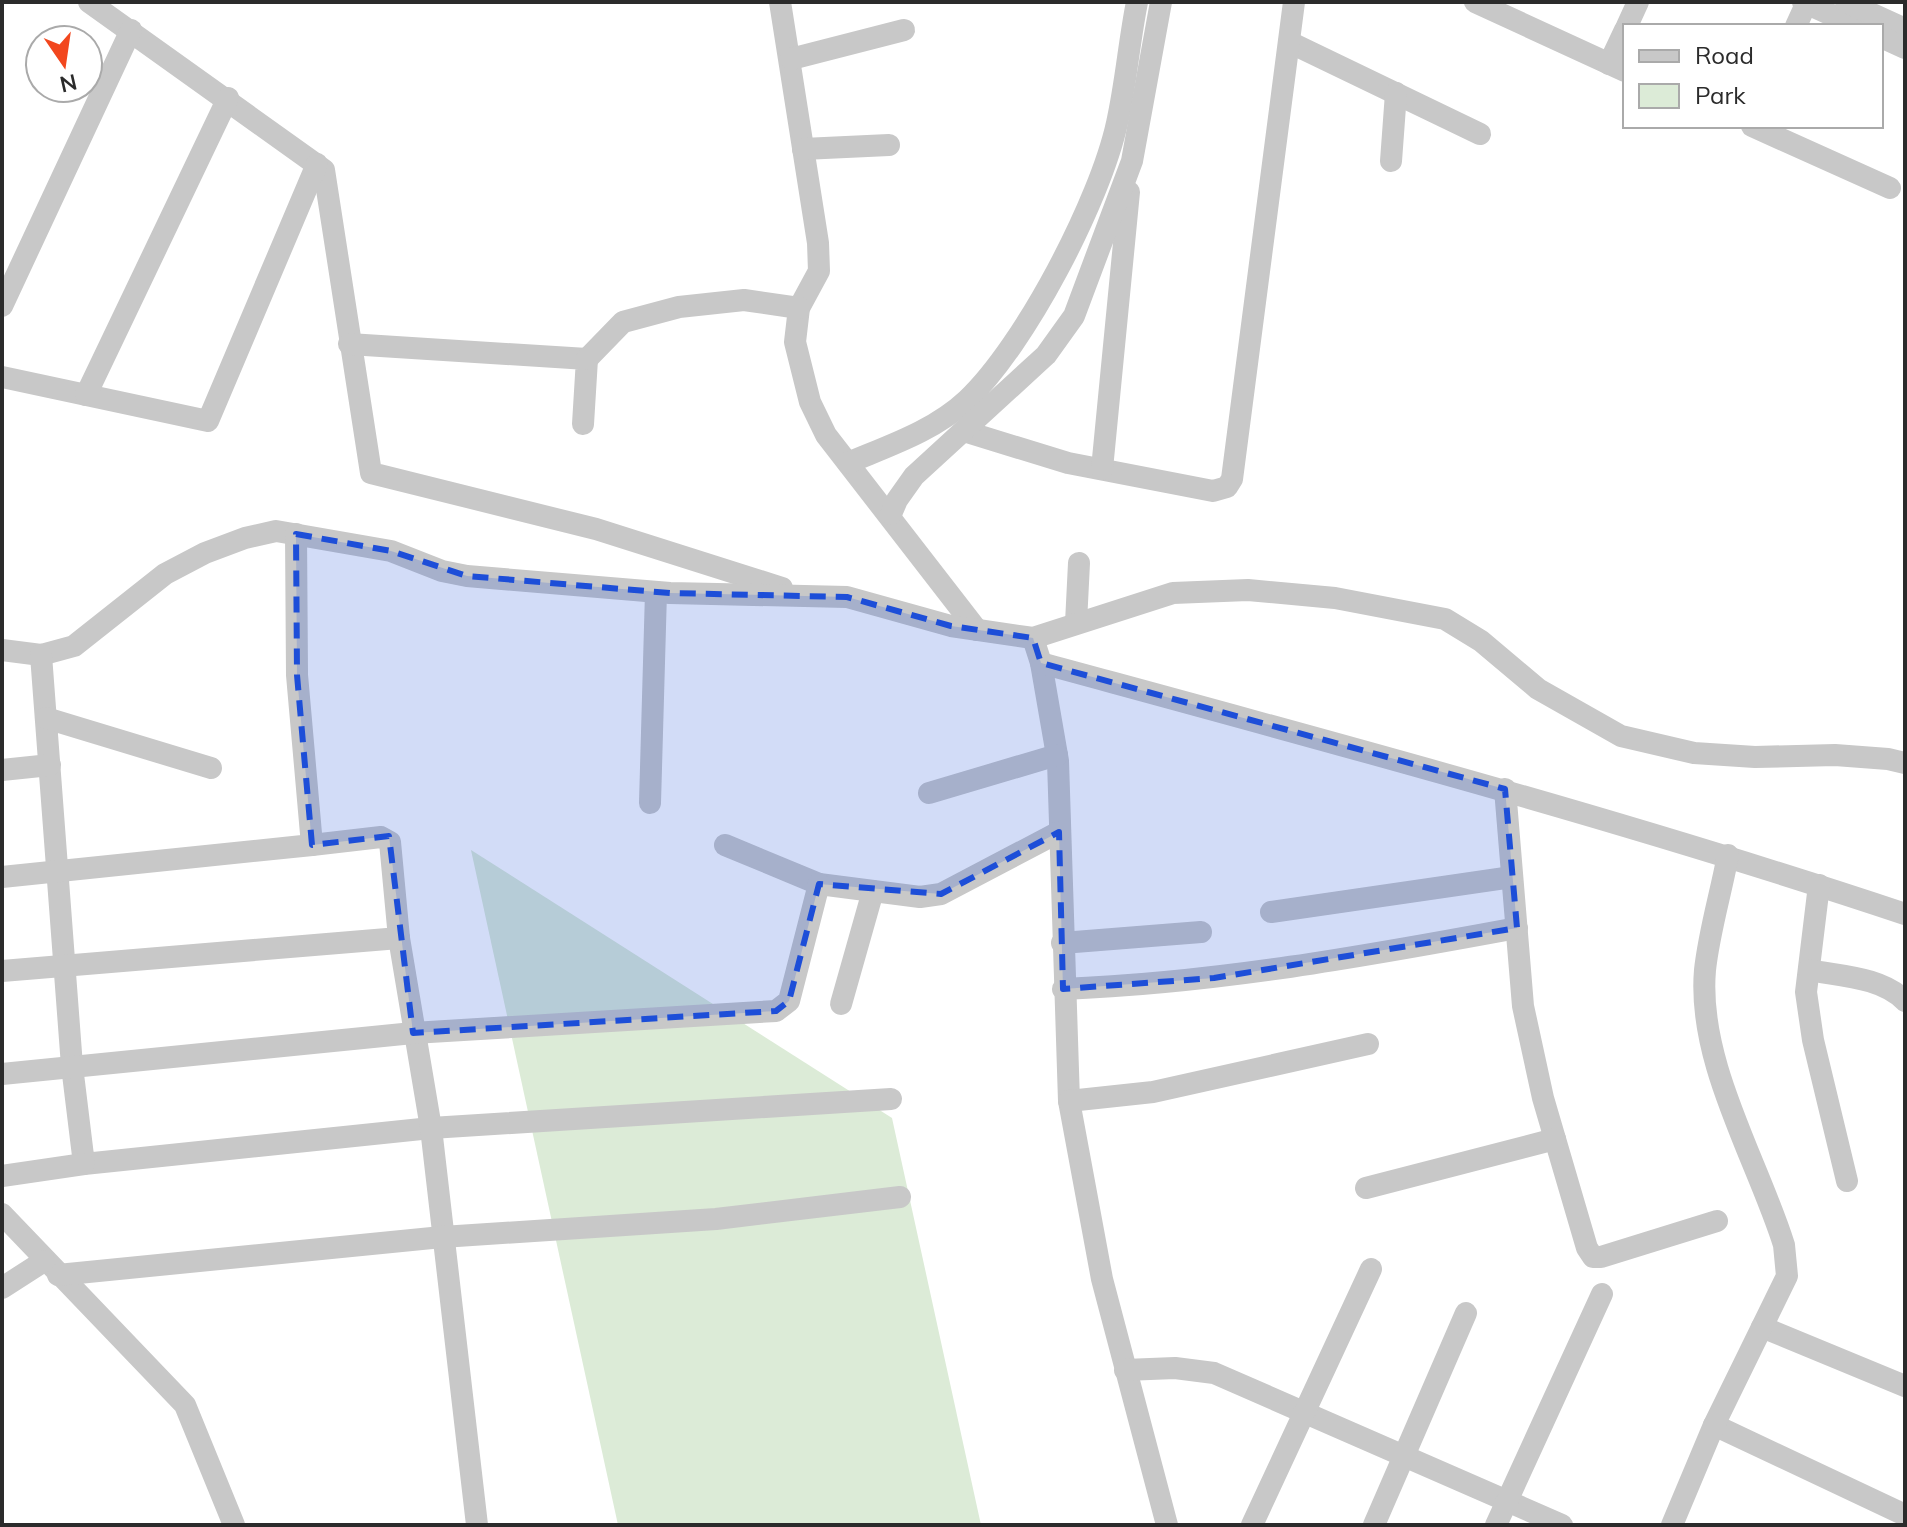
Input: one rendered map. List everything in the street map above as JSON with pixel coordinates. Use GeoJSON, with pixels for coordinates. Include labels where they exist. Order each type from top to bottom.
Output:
{"type":"FeatureCollection","features":[{"type":"Feature","properties":{"kind":"street"},"geometry":{"type":"LineString","coordinates":[[89,2],[228,98],[324,170],[331,198],[349,344],[371,473],[596,529],[807,596]]}},
{"type":"Feature","properties":{"kind":"street"},"geometry":{"type":"LineString","coordinates":[[780,2],[818,243],[819,271],[799,308],[795,342],[799,370],[826,435],[891,514],[977,630]]}},
{"type":"Feature","properties":{"kind":"street"},"geometry":{"type":"LineString","coordinates":[[848,463],[928,428],[966,401],[1004,358],[1063,259],[1117,125],[1137,2]]}},
{"type":"Feature","properties":{"kind":"street"},"geometry":{"type":"LineString","coordinates":[[1102,469],[1132,161],[1161,2]]}},
{"type":"Feature","properties":{"kind":"street"},"geometry":{"type":"LineString","coordinates":[[967,432],[1068,463],[1213,491],[1227,487],[1232,479],[1294,2]]}},
{"type":"Feature","properties":{"kind":"street"},"geometry":{"type":"LineString","coordinates":[[1475,2],[1617,67],[1623,41]]}},
{"type":"Feature","properties":{"kind":"street"},"geometry":{"type":"LineString","coordinates":[[1628,24],[1638,2]]}},
{"type":"Feature","properties":{"kind":"street"},"geometry":{"type":"LineString","coordinates":[[1797,24],[1805,2],[1852,24]]}},
{"type":"Feature","properties":{"kind":"street"},"geometry":{"type":"LineString","coordinates":[[1846,2],[1905,29]]}},
{"type":"Feature","properties":{"kind":"street"},"geometry":{"type":"LineString","coordinates":[[2,306],[131,30]]}},
{"type":"Feature","properties":{"kind":"street"},"geometry":{"type":"LineString","coordinates":[[791,59],[904,30]]}},
{"type":"Feature","properties":{"kind":"street"},"geometry":{"type":"LineString","coordinates":[[1883,38],[1905,48]]}},
{"type":"Feature","properties":{"kind":"street"},"geometry":{"type":"LineString","coordinates":[[1289,42],[1480,134]]}},
{"type":"Feature","properties":{"kind":"street"},"geometry":{"type":"LineString","coordinates":[[1391,161],[1396,93]]}},
{"type":"Feature","properties":{"kind":"street"},"geometry":{"type":"LineString","coordinates":[[86,395],[228,98]]}},
{"type":"Feature","properties":{"kind":"street"},"geometry":{"type":"LineString","coordinates":[[1757,128],[1890,188]]}},
{"type":"Feature","properties":{"kind":"street"},"geometry":{"type":"LineString","coordinates":[[803,149],[889,145]]}},
{"type":"Feature","properties":{"kind":"street"},"geometry":{"type":"LineString","coordinates":[[891,514],[914,476],[967,432],[1046,355],[1074,316],[1132,161]]}},
{"type":"Feature","properties":{"kind":"street"},"geometry":{"type":"LineString","coordinates":[[2,377],[208,421],[317,164]]}},
{"type":"Feature","properties":{"kind":"street"},"geometry":{"type":"LineString","coordinates":[[583,424],[587,359],[623,322],[679,307],[744,300],[799,308]]}},
{"type":"Feature","properties":{"kind":"street"},"geometry":{"type":"LineString","coordinates":[[349,344],[587,359]]}},
{"type":"Feature","properties":{"kind":"street"},"geometry":{"type":"LineString","coordinates":[[2,650],[41,655],[74,646],[165,574],[205,553],[245,538],[276,531],[391,551],[442,571],[467,576],[656,592],[847,597],[977,630],[1033,638],[1173,593],[1248,590],[1335,598],[1445,619],[1481,641],[1538,689],[1621,736],[1694,753],[1755,757],[1835,755],[1905,763]]}},
{"type":"Feature","properties":{"kind":"street"},"geometry":{"type":"LineString","coordinates":[[296,534],[297,675],[312,845]]}},
{"type":"Feature","properties":{"kind":"street"},"geometry":{"type":"LineString","coordinates":[[1076,623],[1079,563]]}},
{"type":"Feature","properties":{"kind":"street"},"geometry":{"type":"LineString","coordinates":[[650,803],[656,592]]}},
{"type":"Feature","properties":{"kind":"street"},"geometry":{"type":"LineString","coordinates":[[1033,638],[1041,663],[1057,755],[1069,1101],[1102,1279],[1167,1525]]}},
{"type":"Feature","properties":{"kind":"street"},"geometry":{"type":"LineString","coordinates":[[41,655],[72,1066],[84,1164]]}},
{"type":"Feature","properties":{"kind":"street"},"geometry":{"type":"LineString","coordinates":[[1041,663],[1505,789],[1728,855],[1905,914]]}},
{"type":"Feature","properties":{"kind":"street"},"geometry":{"type":"LineString","coordinates":[[46,718],[211,768]]}},
{"type":"Feature","properties":{"kind":"street"},"geometry":{"type":"LineString","coordinates":[[929,793],[1057,755]]}},
{"type":"Feature","properties":{"kind":"street"},"geometry":{"type":"LineString","coordinates":[[2,770],[50,765]]}},
{"type":"Feature","properties":{"kind":"street"},"geometry":{"type":"LineString","coordinates":[[1505,789],[1523,1006],[1555,1139],[1587,1248],[1593,1257],[1717,1221]]}},
{"type":"Feature","properties":{"kind":"street"},"geometry":{"type":"LineString","coordinates":[[725,845],[819,884],[920,897],[941,894],[1059,832]]}},
{"type":"Feature","properties":{"kind":"street"},"geometry":{"type":"LineString","coordinates":[[2,877],[59,868],[381,837],[390,842],[399,938],[431,1128],[477,1525]]}},
{"type":"Feature","properties":{"kind":"street"},"geometry":{"type":"LineString","coordinates":[[1672,1525],[1714,1425],[1787,1276],[1784,1245],[1712,1050],[1705,1008],[1705,968],[1728,855]]}},
{"type":"Feature","properties":{"kind":"street"},"geometry":{"type":"LineString","coordinates":[[1271,912],[1512,877]]}},
{"type":"Feature","properties":{"kind":"street"},"geometry":{"type":"LineString","coordinates":[[2,1074],[413,1033],[776,1011],[789,1001],[819,884]]}},
{"type":"Feature","properties":{"kind":"street"},"geometry":{"type":"LineString","coordinates":[[1819,885],[1806,992],[1813,1040],[1847,1181]]}},
{"type":"Feature","properties":{"kind":"street"},"geometry":{"type":"LineString","coordinates":[[841,1004],[873,891]]}},
{"type":"Feature","properties":{"kind":"street"},"geometry":{"type":"LineString","coordinates":[[1063,989],[1147,986],[1214,978],[1350,959],[1517,928]]}},
{"type":"Feature","properties":{"kind":"street"},"geometry":{"type":"LineString","coordinates":[[1062,943],[1201,932]]}},
{"type":"Feature","properties":{"kind":"street"},"geometry":{"type":"LineString","coordinates":[[2,971],[66,963],[399,938]]}},
{"type":"Feature","properties":{"kind":"street"},"geometry":{"type":"LineString","coordinates":[[1809,970],[1865,980],[1896,992],[1905,1001]]}},
{"type":"Feature","properties":{"kind":"street"},"geometry":{"type":"LineString","coordinates":[[1069,1101],[1153,1092],[1368,1044]]}},
{"type":"Feature","properties":{"kind":"street"},"geometry":{"type":"LineString","coordinates":[[2,1176],[84,1164],[431,1128],[891,1099]]}},
{"type":"Feature","properties":{"kind":"street"},"geometry":{"type":"LineString","coordinates":[[1366,1188],[1555,1139]]}},
{"type":"Feature","properties":{"kind":"street"},"geometry":{"type":"LineString","coordinates":[[2,1288],[51,1268],[716,1219],[900,1197]]}},
{"type":"Feature","properties":{"kind":"street"},"geometry":{"type":"LineString","coordinates":[[2,1214],[185,1405],[234,1525]]}},
{"type":"Feature","properties":{"kind":"street"},"geometry":{"type":"LineString","coordinates":[[1252,1525],[1371,1269]]}},
{"type":"Feature","properties":{"kind":"street"},"geometry":{"type":"LineString","coordinates":[[1496,1525],[1602,1294]]}},
{"type":"Feature","properties":{"kind":"street"},"geometry":{"type":"LineString","coordinates":[[1374,1525],[1466,1313]]}},
{"type":"Feature","properties":{"kind":"street"},"geometry":{"type":"LineString","coordinates":[[1762,1327],[1905,1386]]}},
{"type":"Feature","properties":{"kind":"street"},"geometry":{"type":"LineString","coordinates":[[1125,1370],[1175,1368],[1214,1373],[1562,1525]]}},
{"type":"Feature","properties":{"kind":"street"},"geometry":{"type":"LineString","coordinates":[[1714,1425],[1905,1515]]}},
{"type":"Feature","properties":{"kind":"highlighted area"},"geometry":{"type":"Polygon","coordinates":[[[296,534],[391,551],[467,576],[670,593],[847,597],[951,626],[1033,638],[1041,663],[1505,789],[1517,928],[1214,978],[1063,989],[1059,832],[941,894],[819,884],[789,1001],[776,1011],[413,1033],[389,836],[312,845],[297,675],[296,534]]]}},
{"type":"Feature","properties":{"kind":"green space"},"geometry":{"type":"Polygon","coordinates":[[[471,850],[892,1118],[981,1525],[618,1525],[471,850]]]}}]}
